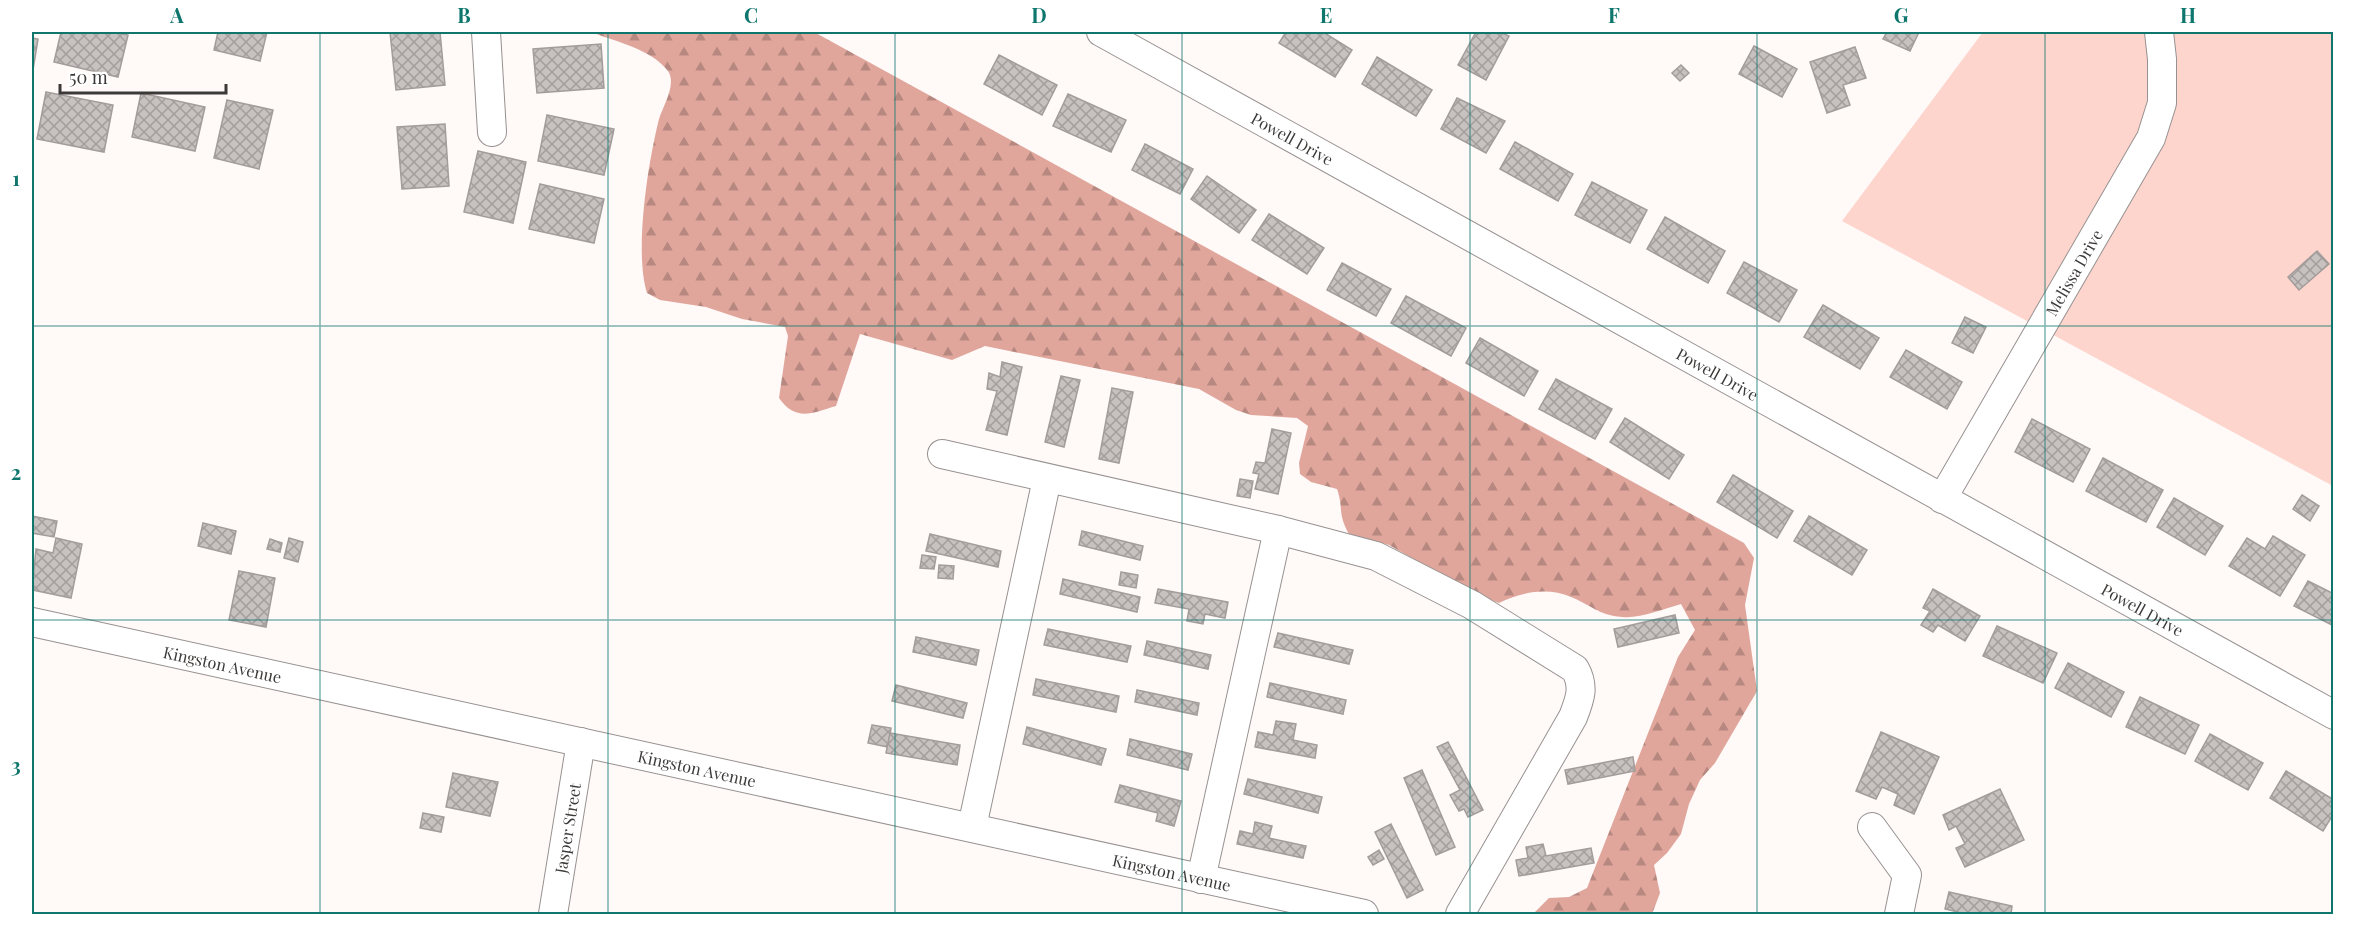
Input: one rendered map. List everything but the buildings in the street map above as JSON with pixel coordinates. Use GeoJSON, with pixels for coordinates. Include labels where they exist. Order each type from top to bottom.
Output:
{"type":"FeatureCollection","features":[{"type":"Feature","properties":{"kind":"street"},"geometry":{"type":"LineString","coordinates":[[486,32],[492,132]]}},
{"type":"Feature","properties":{"kind":"street","name":"Powell Drive"},"geometry":{"type":"LineString","coordinates":[[1101,32],[2334,715]]}},
{"type":"Feature","properties":{"kind":"street","name":"Melissa Drive"},"geometry":{"type":"LineString","coordinates":[[1942,499],[2151,138],[2162,103],[2162,59],[2159,32]]}},
{"type":"Feature","properties":{"kind":"street"},"geometry":{"type":"LineString","coordinates":[[942,454],[1278,530],[1376,556],[1425,580],[1575,669],[1581,681],[1581,697],[1573,717],[1460,915]]}},
{"type":"Feature","properties":{"kind":"street"},"geometry":{"type":"LineString","coordinates":[[972,827],[1047,479]]}},
{"type":"Feature","properties":{"kind":"street"},"geometry":{"type":"LineString","coordinates":[[1201,879],[1278,530]]}},
{"type":"Feature","properties":{"kind":"street","name":"Kingston Avenue"},"geometry":{"type":"LineString","coordinates":[[32,622],[1364,915]]}},
{"type":"Feature","properties":{"kind":"street","name":"Jasper Street"},"geometry":{"type":"LineString","coordinates":[[553,915],[581,742]]}},
{"type":"Feature","properties":{"kind":"street"},"geometry":{"type":"LineString","coordinates":[[1872,827],[1907,875],[1899,915]]}},
{"type":"Feature","properties":{"kind":"green space"},"geometry":{"type":"Polygon","coordinates":[[[591,32],[814,32],[1744,543],[1754,558],[1745,605],[1757,691],[1715,763],[1700,780],[1689,804],[1681,834],[1667,853],[1654,865],[1660,893],[1652,914],[1533,914],[1549,898],[1569,897],[1587,888],[1678,657],[1695,630],[1681,604],[1643,615],[1622,617],[1607,614],[1571,597],[1553,592],[1525,594],[1499,603],[1473,593],[1389,545],[1349,534],[1343,521],[1337,489],[1311,482],[1300,474],[1299,463],[1308,426],[1297,418],[1251,415],[1236,410],[1199,389],[985,346],[952,360],[860,334],[836,406],[805,414],[792,410],[785,406],[779,398],[788,336],[785,327],[742,319],[706,307],[660,300],[647,293],[642,254],[644,207],[655,137],[670,88],[670,76],[661,63],[652,57],[591,32]]]}},
{"type":"Feature","properties":{"kind":"shaded area"},"geometry":{"type":"Polygon","coordinates":[[[1983,32],[2333,32],[2333,486],[1842,221],[1983,32]]]}}]}
